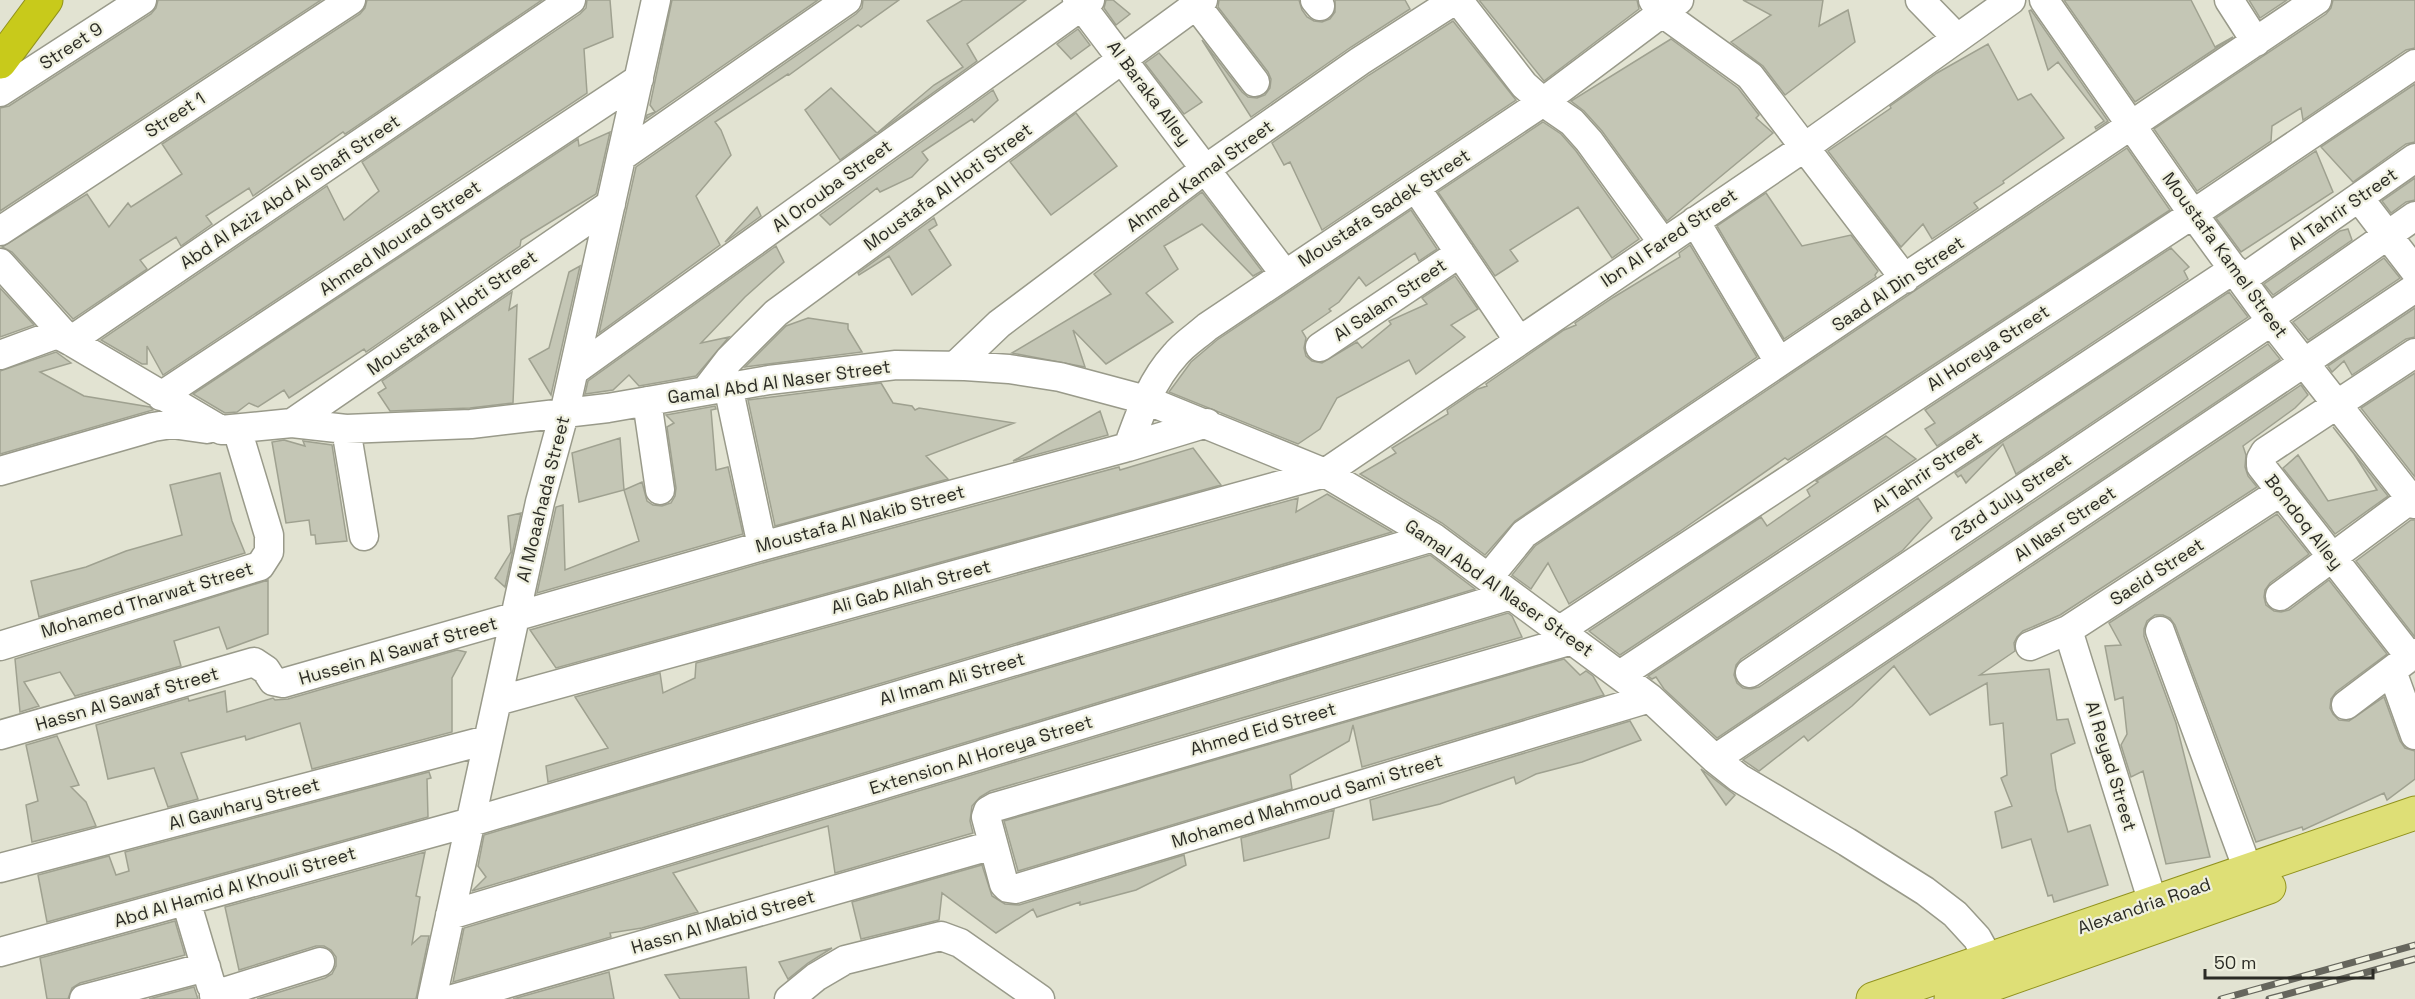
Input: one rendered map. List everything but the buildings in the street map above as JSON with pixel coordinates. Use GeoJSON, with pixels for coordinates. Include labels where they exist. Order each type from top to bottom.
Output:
{"type":"FeatureCollection","features":[{"type":"Feature","properties":{"kind":"highway"},"geometry":{"type":"LineString","coordinates":[[0,62],[46,0]]}},
{"type":"Feature","properties":{"kind":"main road","name":"Alexandria Road"},"geometry":{"type":"LineString","coordinates":[[1951,999],[1992,971],[2153,903],[2415,813]]}},
{"type":"Feature","properties":{"kind":"main road","name":"Alexandria Road"},"geometry":{"type":"LineString","coordinates":[[1873,999],[1992,971],[2415,835]]}},
{"type":"Feature","properties":{"kind":"street","name":"Street 9"},"geometry":{"type":"LineString","coordinates":[[0,92],[142,0]]}},
{"type":"Feature","properties":{"kind":"street","name":"Street 1"},"geometry":{"type":"LineString","coordinates":[[0,231],[351,0]]}},
{"type":"Feature","properties":{"kind":"street","name":"Abd Al Aziz Abd Al Shafi Street"},"geometry":{"type":"LineString","coordinates":[[70,342],[572,0]]}},
{"type":"Feature","properties":{"kind":"street","name":"Al Moaahada Street"},"geometry":{"type":"LineString","coordinates":[[432,999],[540,502],[574,371],[656,0]]}},
{"type":"Feature","properties":{"kind":"street"},"geometry":{"type":"LineString","coordinates":[[621,158],[847,0]]}},
{"type":"Feature","properties":{"kind":"street"},"geometry":{"type":"LineString","coordinates":[[1456,0],[1524,85],[1543,102],[1572,122],[1583,134],[1663,243]]}},
{"type":"Feature","properties":{"kind":"street","name":"Ahmed Kamal Street"},"geometry":{"type":"LineString","coordinates":[[955,366],[999,324],[1206,169],[1360,61],[1456,0]]}},
{"type":"Feature","properties":{"kind":"street"},"geometry":{"type":"LineString","coordinates":[[1920,0],[1957,38]]}},
{"type":"Feature","properties":{"kind":"street","name":"Ibn Al Fared Street"},"geometry":{"type":"LineString","coordinates":[[1325,473],[1805,147],[2011,0]]}},
{"type":"Feature","properties":{"kind":"street","name":"Moustafa Kamel Street"},"geometry":{"type":"LineString","coordinates":[[2044,0],[2237,274],[2337,405],[2414,500]]}},
{"type":"Feature","properties":{"kind":"street"},"geometry":{"type":"LineString","coordinates":[[2229,0],[2256,42]]}},
{"type":"Feature","properties":{"kind":"street","name":"Saad Al Din Street"},"geometry":{"type":"LineString","coordinates":[[1488,578],[1524,534],[2132,127],[2317,0]]}},
{"type":"Feature","properties":{"kind":"street","name":"Al Baraka Alley"},"geometry":{"type":"LineString","coordinates":[[1083,2],[1284,273]]}},
{"type":"Feature","properties":{"kind":"street","name":"Al Orouba Street"},"geometry":{"type":"LineString","coordinates":[[574,371],[1083,2]]}},
{"type":"Feature","properties":{"kind":"street"},"geometry":{"type":"LineString","coordinates":[[1200,2],[1255,82]]}},
{"type":"Feature","properties":{"kind":"street","name":"Moustafa Al Hoti Street"},"geometry":{"type":"LineString","coordinates":[[717,388],[729,360],[776,313],[1200,2]]}},
{"type":"Feature","properties":{"kind":"street"},"geometry":{"type":"LineString","coordinates":[[1664,4],[1750,76],[1905,279]]}},
{"type":"Feature","properties":{"kind":"street","name":"Moustafa Sadek Street"},"geometry":{"type":"LineString","coordinates":[[1128,447],[1146,400],[1160,374],[1176,353],[1207,327],[1284,273],[1543,102],[1664,4]]}},
{"type":"Feature","properties":{"kind":"street","name":"Al Horeya Street"},"geometry":{"type":"LineString","coordinates":[[1566,635],[2415,64]]}},
{"type":"Feature","properties":{"kind":"street","name":"Ahmed Mourad Street"},"geometry":{"type":"LineString","coordinates":[[161,396],[639,79]]}},
{"type":"Feature","properties":{"kind":"street","name":"Al Tahrir Street"},"geometry":{"type":"LineString","coordinates":[[1620,675],[2237,274],[2359,198],[2415,158]]}},
{"type":"Feature","properties":{"kind":"street"},"geometry":{"type":"LineString","coordinates":[[1416,188],[1519,340]]}},
{"type":"Feature","properties":{"kind":"street"},"geometry":{"type":"LineString","coordinates":[[2359,198],[2415,271]]}},
{"type":"Feature","properties":{"kind":"street","name":"Moustafa Al Hoti Street"},"geometry":{"type":"LineString","coordinates":[[292,423],[611,204]]}},
{"type":"Feature","properties":{"kind":"street","name":"23rd July Street"},"geometry":{"type":"LineString","coordinates":[[1750,673],[2271,319],[2415,216]]}},
{"type":"Feature","properties":{"kind":"street"},"geometry":{"type":"LineString","coordinates":[[1695,221],[1779,362]]}},
{"type":"Feature","properties":{"kind":"street","name":"Al Salam Street"},"geometry":{"type":"LineString","coordinates":[[1320,347],[1460,253]]}},
{"type":"Feature","properties":{"kind":"street"},"geometry":{"type":"LineString","coordinates":[[0,263],[70,342]]}},
{"type":"Feature","properties":{"kind":"street","name":"Al Nasr Street"},"geometry":{"type":"LineString","coordinates":[[1715,759],[2415,288]]}},
{"type":"Feature","properties":{"kind":"street"},"geometry":{"type":"LineString","coordinates":[[0,355],[57,334],[161,396],[229,430]]}},
{"type":"Feature","properties":{"kind":"street"},"geometry":{"type":"LineString","coordinates":[[2337,405],[2415,353]]}},
{"type":"Feature","properties":{"kind":"street","name":"Gamal Abd Al Naser Street"},"geometry":{"type":"LineString","coordinates":[[0,471],[153,427],[172,424],[229,430],[292,423],[346,429],[471,424],[564,414],[717,388],[896,365],[1009,369],[1060,377],[1146,400],[1325,473],[1433,537],[1650,698],[1715,759],[1739,778],[1925,891],[1955,914],[1977,938],[1992,971]]}},
{"type":"Feature","properties":{"kind":"street"},"geometry":{"type":"LineString","coordinates":[[717,388],[762,546]]}},
{"type":"Feature","properties":{"kind":"street"},"geometry":{"type":"LineString","coordinates":[[647,401],[660,490]]}},
{"type":"Feature","properties":{"kind":"street","name":"Bondoq Alley"},"geometry":{"type":"LineString","coordinates":[[2337,405],[2265,452],[2260,466],[2332,558],[2405,660],[2415,735]]}},
{"type":"Feature","properties":{"kind":"street","name":"Moustafa Al Nakib Street"},"geometry":{"type":"LineString","coordinates":[[515,618],[762,546],[1128,447],[1207,423]]}},
{"type":"Feature","properties":{"kind":"street"},"geometry":{"type":"LineString","coordinates":[[346,429],[364,536]]}},
{"type":"Feature","properties":{"kind":"street","name":"Mohamed Tharwat Street"},"geometry":{"type":"LineString","coordinates":[[0,646],[260,566],[269,552],[268,535],[229,430]]}},
{"type":"Feature","properties":{"kind":"street","name":"Ali Gab Allah Street"},"geometry":{"type":"LineString","coordinates":[[497,701],[1325,473]]}},
{"type":"Feature","properties":{"kind":"street","name":"Saeid Street"},"geometry":{"type":"LineString","coordinates":[[2030,646],[2068,630],[2280,492]]}},
{"type":"Feature","properties":{"kind":"street"},"geometry":{"type":"LineString","coordinates":[[2280,596],[2414,500]]}},
{"type":"Feature","properties":{"kind":"street","name":"Al Imam Ali Street"},"geometry":{"type":"LineString","coordinates":[[471,822],[1433,537]]}},
{"type":"Feature","properties":{"kind":"street","name":"Extension Al Horeya Street"},"geometry":{"type":"LineString","coordinates":[[450,915],[1511,595]]}},
{"type":"Feature","properties":{"kind":"street","name":"Hussein Al Sawaf Street"},"geometry":{"type":"LineString","coordinates":[[254,662],[266,670],[273,681],[284,683],[515,618]]}},
{"type":"Feature","properties":{"kind":"street","name":"Al Reyad Street"},"geometry":{"type":"LineString","coordinates":[[2068,630],[2153,903]]}},
{"type":"Feature","properties":{"kind":"street"},"geometry":{"type":"LineString","coordinates":[[2160,631],[2248,870]]}},
{"type":"Feature","properties":{"kind":"street","name":"Ahmed Eid Street"},"geometry":{"type":"LineString","coordinates":[[993,844],[986,817],[988,811],[995,807],[1566,635]]}},
{"type":"Feature","properties":{"kind":"street"},"geometry":{"type":"LineString","coordinates":[[2346,705],[2405,660]]}},
{"type":"Feature","properties":{"kind":"street","name":"Hassn Al Sawaf Street"},"geometry":{"type":"LineString","coordinates":[[0,735],[254,662]]}},
{"type":"Feature","properties":{"kind":"street","name":"Mohamed Mahmoud Sami Street"},"geometry":{"type":"LineString","coordinates":[[993,844],[1004,884],[1008,888],[1015,889],[1650,698]]}},
{"type":"Feature","properties":{"kind":"street","name":"Al Gawhary Street"},"geometry":{"type":"LineString","coordinates":[[0,868],[488,740]]}},
{"type":"Feature","properties":{"kind":"street","name":"Abd Al Hamid Al Khouli Street"},"geometry":{"type":"LineString","coordinates":[[0,952],[471,822]]}},
{"type":"Feature","properties":{"kind":"street","name":"Hassn Al Mabid Street"},"geometry":{"type":"LineString","coordinates":[[453,999],[993,844]]}},
{"type":"Feature","properties":{"kind":"street"},"geometry":{"type":"LineString","coordinates":[[186,901],[214,997],[320,962]]}},
{"type":"Feature","properties":{"kind":"street"},"geometry":{"type":"LineString","coordinates":[[789,999],[816,977],[845,960],[940,936],[960,943],[1040,999]]}},
{"type":"Feature","properties":{"kind":"street"},"geometry":{"type":"LineString","coordinates":[[84,999],[206,967]]}},
{"type":"Feature","properties":{"kind":"railway"},"geometry":{"type":"LineString","coordinates":[[2221,999],[2415,945]]}},
{"type":"Feature","properties":{"kind":"railway"},"geometry":{"type":"LineString","coordinates":[[2269,999],[2415,959]]}}]}
